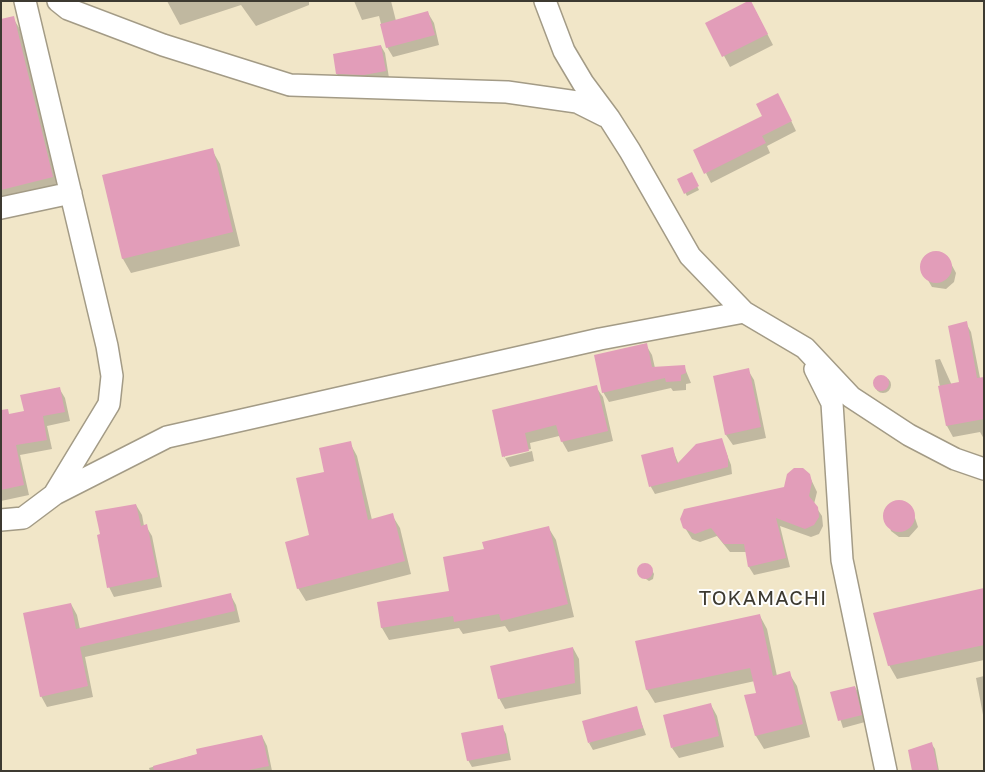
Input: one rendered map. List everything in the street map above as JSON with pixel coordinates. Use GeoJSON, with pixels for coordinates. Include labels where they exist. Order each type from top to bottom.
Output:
{"type":"FeatureCollection","features":[{"type":"Feature","properties":{"kind":"lane"},"geometry":{"type":"LineString","coordinates":[[24,1],[107,346],[112,376],[109,404],[55,494]]}},
{"type":"Feature","properties":{"kind":"lane"},"geometry":{"type":"LineString","coordinates":[[58,1],[68,9],[163,44],[290,85],[507,92],[577,102],[609,118]]}},
{"type":"Feature","properties":{"kind":"lane"},"geometry":{"type":"LineString","coordinates":[[545,1],[564,51],[583,83],[609,118],[690,256],[744,312],[805,348],[851,397],[909,435],[955,459],[984,469]]}},
{"type":"Feature","properties":{"kind":"lane"},"geometry":{"type":"LineString","coordinates":[[1,208],[71,193]]}},
{"type":"Feature","properties":{"kind":"lane"},"geometry":{"type":"LineString","coordinates":[[1,520],[23,518],[55,494],[167,437],[600,339],[744,312]]}},
{"type":"Feature","properties":{"kind":"lane"},"geometry":{"type":"LineString","coordinates":[[805,348],[832,403],[842,560],[886,771]]}},
{"type":"Feature","properties":{"kind":"shaded area"},"geometry":{"type":"Polygon","coordinates":[[[1,1],[984,1],[984,771],[1,771],[1,1]]]}},
{"type":"Feature","properties":{"kind":"building"},"geometry":{"type":"Polygon","coordinates":[[[751,1],[768,34],[722,57],[705,23],[751,1]]]}},
{"type":"Feature","properties":{"kind":"building"},"geometry":{"type":"Polygon","coordinates":[[[428,11],[435,35],[386,48],[380,24],[428,11]]]}},
{"type":"Feature","properties":{"kind":"building"},"geometry":{"type":"Polygon","coordinates":[[[14,16],[53,177],[1,190],[1,19],[14,16]]]}},
{"type":"Feature","properties":{"kind":"building"},"geometry":{"type":"Polygon","coordinates":[[[381,45],[386,71],[364,75],[336,74],[333,54],[381,45]]]}},
{"type":"Feature","properties":{"kind":"building"},"geometry":{"type":"Polygon","coordinates":[[[778,93],[792,121],[762,136],[766,143],[704,174],[693,150],[762,116],[756,104],[778,93]]]}},
{"type":"Feature","properties":{"kind":"building"},"geometry":{"type":"Polygon","coordinates":[[[213,148],[233,232],[122,259],[102,175],[213,148]]]}},
{"type":"Feature","properties":{"kind":"building"},"geometry":{"type":"Polygon","coordinates":[[[692,172],[699,186],[684,194],[677,179],[692,172]]]}},
{"type":"Feature","properties":{"kind":"building"},"geometry":{"type":"Polygon","coordinates":[[[936,251],[948,255],[952,267],[948,279],[936,283],[924,279],[920,267],[924,255],[936,251]]]}},
{"type":"Feature","properties":{"kind":"building"},"geometry":{"type":"Polygon","coordinates":[[[967,321],[977,378],[984,377],[984,419],[946,426],[938,386],[959,382],[948,326],[967,321]]]}},
{"type":"Feature","properties":{"kind":"building"},"geometry":{"type":"Polygon","coordinates":[[[647,343],[652,367],[685,365],[686,373],[681,375],[681,381],[666,382],[665,378],[602,393],[594,355],[647,343]]]}},
{"type":"Feature","properties":{"kind":"building"},"geometry":{"type":"Polygon","coordinates":[[[749,368],[761,427],[725,435],[713,376],[749,368]]]}},
{"type":"Feature","properties":{"kind":"building"},"geometry":{"type":"Polygon","coordinates":[[[878,375],[884,375],[889,380],[887,389],[878,391],[873,386],[873,380],[878,375]]]}},
{"type":"Feature","properties":{"kind":"building"},"geometry":{"type":"Polygon","coordinates":[[[597,385],[608,431],[561,442],[556,425],[525,433],[529,451],[502,457],[492,410],[597,385]]]}},
{"type":"Feature","properties":{"kind":"building"},"geometry":{"type":"Polygon","coordinates":[[[60,387],[65,412],[43,416],[47,440],[16,445],[24,485],[1,490],[1,410],[8,409],[9,414],[24,411],[20,395],[60,387]]]}},
{"type":"Feature","properties":{"kind":"building"},"geometry":{"type":"Polygon","coordinates":[[[722,438],[728,457],[728,467],[649,487],[641,455],[673,447],[677,464],[696,444],[722,438]]]}},
{"type":"Feature","properties":{"kind":"building"},"geometry":{"type":"Polygon","coordinates":[[[351,441],[368,520],[393,513],[405,561],[297,589],[285,542],[309,535],[296,478],[324,472],[319,448],[351,441]]]}},
{"type":"Feature","properties":{"kind":"building"},"geometry":{"type":"Polygon","coordinates":[[[794,468],[803,468],[810,474],[812,482],[809,496],[818,507],[819,517],[814,525],[805,529],[776,518],[786,558],[748,567],[744,544],[724,544],[711,528],[695,534],[683,528],[680,519],[684,509],[784,487],[787,474],[794,468]]]}},
{"type":"Feature","properties":{"kind":"building"},"geometry":{"type":"Polygon","coordinates":[[[899,500],[905,501],[910,505],[914,510],[914,522],[910,527],[905,531],[899,532],[893,531],[888,527],[884,522],[883,516],[884,510],[888,505],[893,501],[899,500]]]}},
{"type":"Feature","properties":{"kind":"building"},"geometry":{"type":"Polygon","coordinates":[[[136,504],[141,526],[147,524],[158,577],[107,588],[97,535],[100,534],[95,511],[136,504]]]}},
{"type":"Feature","properties":{"kind":"building"},"geometry":{"type":"Polygon","coordinates":[[[549,526],[568,604],[501,621],[499,614],[454,622],[453,616],[381,628],[377,602],[449,591],[443,557],[484,549],[482,542],[549,526]]]}},
{"type":"Feature","properties":{"kind":"building"},"geometry":{"type":"Polygon","coordinates":[[[645,563],[651,565],[653,571],[651,577],[645,579],[639,577],[637,571],[639,565],[645,563]]]}},
{"type":"Feature","properties":{"kind":"building"},"geometry":{"type":"Polygon","coordinates":[[[984,588],[984,645],[888,666],[873,613],[984,588]]]}},
{"type":"Feature","properties":{"kind":"building"},"geometry":{"type":"Polygon","coordinates":[[[231,593],[235,611],[80,647],[88,686],[40,697],[23,613],[71,603],[76,629],[231,593]]]}},
{"type":"Feature","properties":{"kind":"building"},"geometry":{"type":"Polygon","coordinates":[[[760,614],[773,676],[790,671],[803,724],[755,736],[744,695],[756,693],[750,668],[646,690],[635,641],[760,614]]]}},
{"type":"Feature","properties":{"kind":"building"},"geometry":{"type":"Polygon","coordinates":[[[573,647],[575,683],[498,699],[490,666],[573,647]]]}},
{"type":"Feature","properties":{"kind":"building"},"geometry":{"type":"Polygon","coordinates":[[[855,686],[862,715],[838,721],[830,692],[855,686]]]}},
{"type":"Feature","properties":{"kind":"building"},"geometry":{"type":"Polygon","coordinates":[[[711,703],[719,736],[671,748],[663,715],[711,703]]]}},
{"type":"Feature","properties":{"kind":"building"},"geometry":{"type":"Polygon","coordinates":[[[637,706],[643,728],[588,743],[582,721],[637,706]]]}},
{"type":"Feature","properties":{"kind":"building"},"geometry":{"type":"Polygon","coordinates":[[[503,725],[508,753],[467,761],[461,733],[503,725]]]}},
{"type":"Feature","properties":{"kind":"building"},"geometry":{"type":"Polygon","coordinates":[[[262,735],[269,766],[244,771],[154,771],[153,766],[197,754],[196,749],[262,735]]]}},
{"type":"Feature","properties":{"kind":"building"},"geometry":{"type":"Polygon","coordinates":[[[932,742],[938,771],[912,771],[908,750],[932,742]]]}},
{"type":"Feature","properties":{"kind":"district","name":"TOKAMACHI"},"geometry":{"type":"Point","coordinates":[763,599]}}]}
